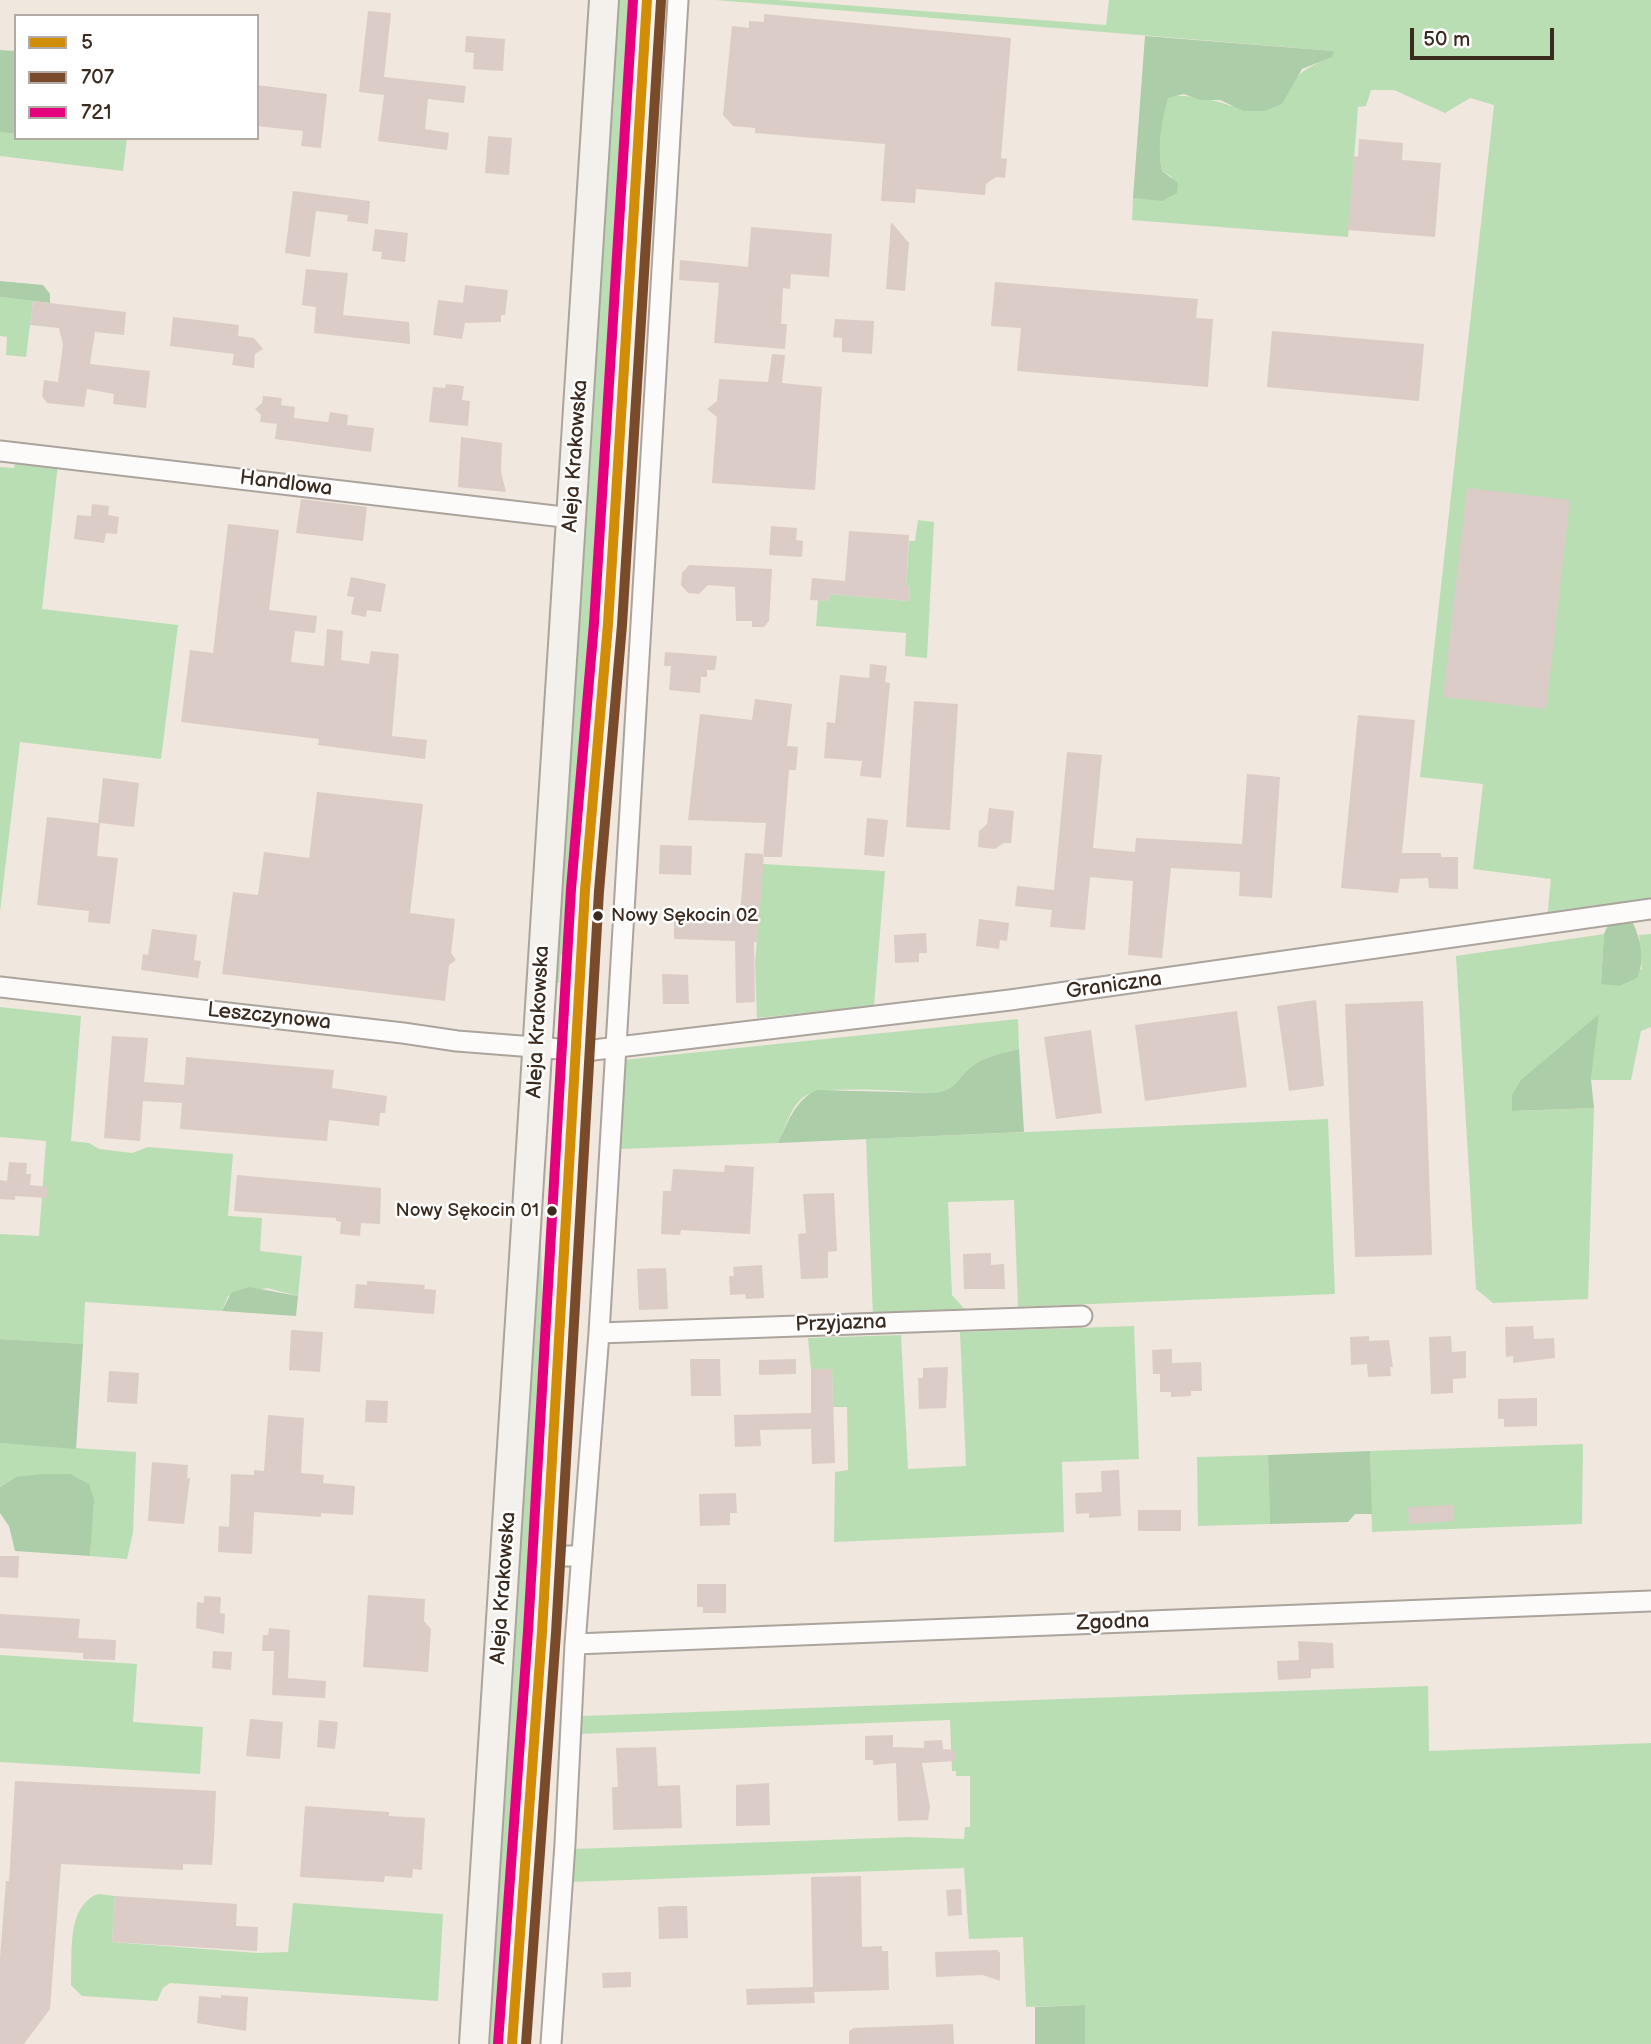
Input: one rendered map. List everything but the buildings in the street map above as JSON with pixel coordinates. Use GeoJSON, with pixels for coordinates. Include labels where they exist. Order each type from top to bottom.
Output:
{"type":"FeatureCollection","features":[{"type":"Feature","properties":{"kind":"main road","name":"Aleja Krakowska"},"geometry":{"type":"LineString","coordinates":[[474,2044],[604,0]]}},
{"type":"Feature","properties":{"kind":"main road","name":"Aleja Krakowska"},"geometry":{"type":"LineString","coordinates":[[512,2044],[545,1556],[585,890],[613,551],[647,0]]}},
{"type":"Feature","properties":{"kind":"street"},"geometry":{"type":"LineString","coordinates":[[551,2044],[575,1644],[599,1333],[678,0]]}},
{"type":"Feature","properties":{"kind":"street","name":"Handlowa"},"geometry":{"type":"LineString","coordinates":[[0,451],[572,518]]}},
{"type":"Feature","properties":{"kind":"street","name":"Graniczna"},"geometry":{"type":"LineString","coordinates":[[575,1051],[1010,1000],[1651,909]]}},
{"type":"Feature","properties":{"kind":"street","name":"Leszczynowa"},"geometry":{"type":"LineString","coordinates":[[0,987],[537,1049],[575,1051]]}},
{"type":"Feature","properties":{"kind":"street","name":"Przyjazna"},"geometry":{"type":"LineString","coordinates":[[599,1333],[1082,1316]]}},
{"type":"Feature","properties":{"kind":"street"},"geometry":{"type":"LineString","coordinates":[[545,1556],[582,1556]]}},
{"type":"Feature","properties":{"kind":"street","name":"Zgodna"},"geometry":{"type":"LineString","coordinates":[[575,1644],[1651,1601]]}},
{"type":"Feature","properties":{"kind":"green space"},"geometry":{"type":"Polygon","coordinates":[[[615,0],[632,0],[570,955],[561,955],[559,983],[552,982],[615,0]]]}},
{"type":"Feature","properties":{"kind":"green space"},"geometry":{"type":"Polygon","coordinates":[[[715,0],[778,0],[1106,25],[1109,0],[1651,0],[1651,901],[1547,918],[1551,879],[1473,869],[1483,784],[1420,777],[1494,105],[1470,98],[1445,113],[1394,90],[1371,90],[1366,106],[1358,107],[1348,237],[1132,220],[1133,198],[1162,200],[1172,177],[1162,171],[1158,142],[1167,98],[1199,98],[1231,106],[1289,91],[1303,72],[1334,51],[715,0]]]}},
{"type":"Feature","properties":{"kind":"green space"},"geometry":{"type":"Polygon","coordinates":[[[1145,36],[1334,51],[1332,57],[1302,69],[1282,104],[1264,111],[1244,111],[1220,100],[1200,100],[1184,94],[1168,98],[1160,134],[1162,171],[1178,183],[1177,193],[1162,201],[1133,198],[1145,36]]]}},
{"type":"Feature","properties":{"kind":"green space"},"geometry":{"type":"Polygon","coordinates":[[[0,50],[14,51],[14,134],[0,132],[0,50]]]}},
{"type":"Feature","properties":{"kind":"green space"},"geometry":{"type":"Polygon","coordinates":[[[0,132],[14,134],[14,140],[127,140],[123,171],[0,156],[0,132]]]}},
{"type":"Feature","properties":{"kind":"green space"},"geometry":{"type":"Polygon","coordinates":[[[0,281],[43,285],[50,294],[50,303],[0,297],[0,281]]]}},
{"type":"Feature","properties":{"kind":"green space"},"geometry":{"type":"Polygon","coordinates":[[[0,297],[33,301],[26,357],[6,355],[7,337],[0,336],[0,297]]]}},
{"type":"Feature","properties":{"kind":"green space"},"geometry":{"type":"Polygon","coordinates":[[[15,460],[58,464],[42,609],[178,625],[161,759],[20,742],[0,912],[0,467],[14,468],[15,460]]]}},
{"type":"Feature","properties":{"kind":"green space"},"geometry":{"type":"Polygon","coordinates":[[[918,520],[934,522],[927,658],[905,656],[906,633],[816,626],[818,600],[828,601],[829,594],[909,601],[910,587],[906,586],[909,541],[915,541],[918,520]]]}},
{"type":"Feature","properties":{"kind":"green space"},"geometry":{"type":"Polygon","coordinates":[[[763,864],[885,871],[874,1006],[757,1018],[755,963],[763,864]]]}},
{"type":"Feature","properties":{"kind":"green space"},"geometry":{"type":"Polygon","coordinates":[[[1632,921],[1641,949],[1637,978],[1619,986],[1601,984],[1604,934],[1609,923],[1632,921]]]}},
{"type":"Feature","properties":{"kind":"green space"},"geometry":{"type":"Polygon","coordinates":[[[1604,934],[1601,984],[1642,969],[1639,935],[1651,934],[1651,1027],[1641,1031],[1631,1080],[1591,1080],[1598,1015],[1512,1111],[1594,1108],[1588,1299],[1493,1303],[1476,1289],[1456,956],[1604,934]]]}},
{"type":"Feature","properties":{"kind":"green space"},"geometry":{"type":"Polygon","coordinates":[[[0,1007],[81,1016],[71,1141],[89,1143],[99,1149],[132,1153],[148,1147],[233,1154],[228,1216],[262,1218],[260,1251],[302,1256],[298,1296],[267,1288],[228,1296],[222,1311],[85,1302],[83,1344],[0,1339],[0,1234],[39,1236],[46,1141],[0,1137],[0,1007]]]}},
{"type":"Feature","properties":{"kind":"green space"},"geometry":{"type":"Polygon","coordinates":[[[1599,1014],[1591,1080],[1594,1108],[1512,1111],[1512,1095],[1521,1080],[1599,1014]]]}},
{"type":"Feature","properties":{"kind":"green space"},"geometry":{"type":"Polygon","coordinates":[[[1018,1019],[1019,1049],[976,1063],[953,1086],[943,1091],[815,1092],[805,1096],[796,1105],[778,1143],[620,1149],[622,1060],[1018,1019]]]}},
{"type":"Feature","properties":{"kind":"green space"},"geometry":{"type":"Polygon","coordinates":[[[1019,1049],[1024,1132],[778,1143],[798,1106],[817,1090],[935,1093],[953,1086],[971,1067],[982,1060],[1019,1049]]]}},
{"type":"Feature","properties":{"kind":"green space"},"geometry":{"type":"Polygon","coordinates":[[[1328,1119],[1335,1294],[1018,1307],[1014,1200],[948,1202],[952,1295],[968,1313],[873,1317],[866,1139],[1328,1119]]]}},
{"type":"Feature","properties":{"kind":"green space"},"geometry":{"type":"Polygon","coordinates":[[[538,1243],[541,1243],[543,1334],[499,2044],[486,2044],[538,1243]]]}},
{"type":"Feature","properties":{"kind":"green space"},"geometry":{"type":"Polygon","coordinates":[[[249,1287],[298,1296],[296,1316],[222,1311],[231,1293],[249,1287]]]}},
{"type":"Feature","properties":{"kind":"green space"},"geometry":{"type":"Polygon","coordinates":[[[1134,1326],[1139,1459],[1062,1462],[1064,1532],[834,1542],[835,1472],[848,1470],[847,1407],[833,1407],[832,1369],[811,1369],[808,1338],[901,1335],[908,1469],[966,1466],[960,1332],[1134,1326]]]}},
{"type":"Feature","properties":{"kind":"green space"},"geometry":{"type":"Polygon","coordinates":[[[0,1339],[83,1344],[76,1449],[0,1443],[0,1339]]]}},
{"type":"Feature","properties":{"kind":"green space"},"geometry":{"type":"Polygon","coordinates":[[[0,1443],[136,1452],[133,1533],[127,1559],[90,1556],[91,1528],[16,1477],[0,1487],[0,1443]]]}},
{"type":"Feature","properties":{"kind":"green space"},"geometry":{"type":"Polygon","coordinates":[[[1583,1444],[1582,1524],[1372,1532],[1370,1451],[1583,1444]]]}},
{"type":"Feature","properties":{"kind":"green space"},"geometry":{"type":"Polygon","coordinates":[[[1370,1451],[1372,1514],[1355,1514],[1348,1522],[1270,1524],[1268,1455],[1370,1451]]]}},
{"type":"Feature","properties":{"kind":"green space"},"geometry":{"type":"Polygon","coordinates":[[[1268,1455],[1270,1524],[1198,1526],[1197,1457],[1268,1455]]]}},
{"type":"Feature","properties":{"kind":"green space"},"geometry":{"type":"Polygon","coordinates":[[[70,1474],[89,1484],[94,1500],[90,1556],[15,1551],[9,1526],[0,1513],[0,1487],[16,1477],[70,1474]]]}},
{"type":"Feature","properties":{"kind":"green space"},"geometry":{"type":"Polygon","coordinates":[[[0,1655],[137,1664],[133,1722],[203,1727],[200,1774],[0,1762],[0,1655]]]}},
{"type":"Feature","properties":{"kind":"green space"},"geometry":{"type":"Polygon","coordinates":[[[1428,1686],[1429,1751],[1651,1743],[1651,2044],[1085,2044],[1084,2005],[1026,2007],[1023,1937],[969,1939],[964,1868],[571,1882],[573,1849],[910,1837],[964,1839],[965,1827],[970,1827],[970,1776],[956,1776],[956,1771],[952,1771],[950,1720],[580,1734],[582,1716],[1428,1686]]]}},
{"type":"Feature","properties":{"kind":"green space"},"geometry":{"type":"Polygon","coordinates":[[[98,1894],[115,1896],[112,1942],[257,1953],[288,1952],[293,1903],[443,1914],[438,2001],[170,1983],[163,1988],[157,2001],[82,1996],[71,1985],[75,1921],[87,1900],[98,1894]]]}},
{"type":"Feature","properties":{"kind":"green space"},"geometry":{"type":"Polygon","coordinates":[[[1085,2005],[1085,2044],[1035,2044],[1035,2007],[1085,2005]]]}},
{"type":"Feature","properties":{"kind":"transit line","name":"721"},"geometry":{"type":"LineString","coordinates":[[498,2043],[528,1631],[571,889],[594,623],[633,0]]}},
{"type":"Feature","properties":{"kind":"transit line","name":"5"},"geometry":{"type":"LineString","coordinates":[[512,2044],[542,1632],[585,890],[608,624],[647,0]]}},
{"type":"Feature","properties":{"kind":"transit line","name":"707"},"geometry":{"type":"LineString","coordinates":[[526,2044],[556,1633],[599,891],[622,625],[661,1]]}},
{"type":"Feature","properties":{"kind":"place","name":"Nowy Sękocin 02"},"geometry":{"type":"Point","coordinates":[598,916]}},
{"type":"Feature","properties":{"kind":"place","name":"Nowy Sękocin 01"},"geometry":{"type":"Point","coordinates":[552,1211]}}]}
